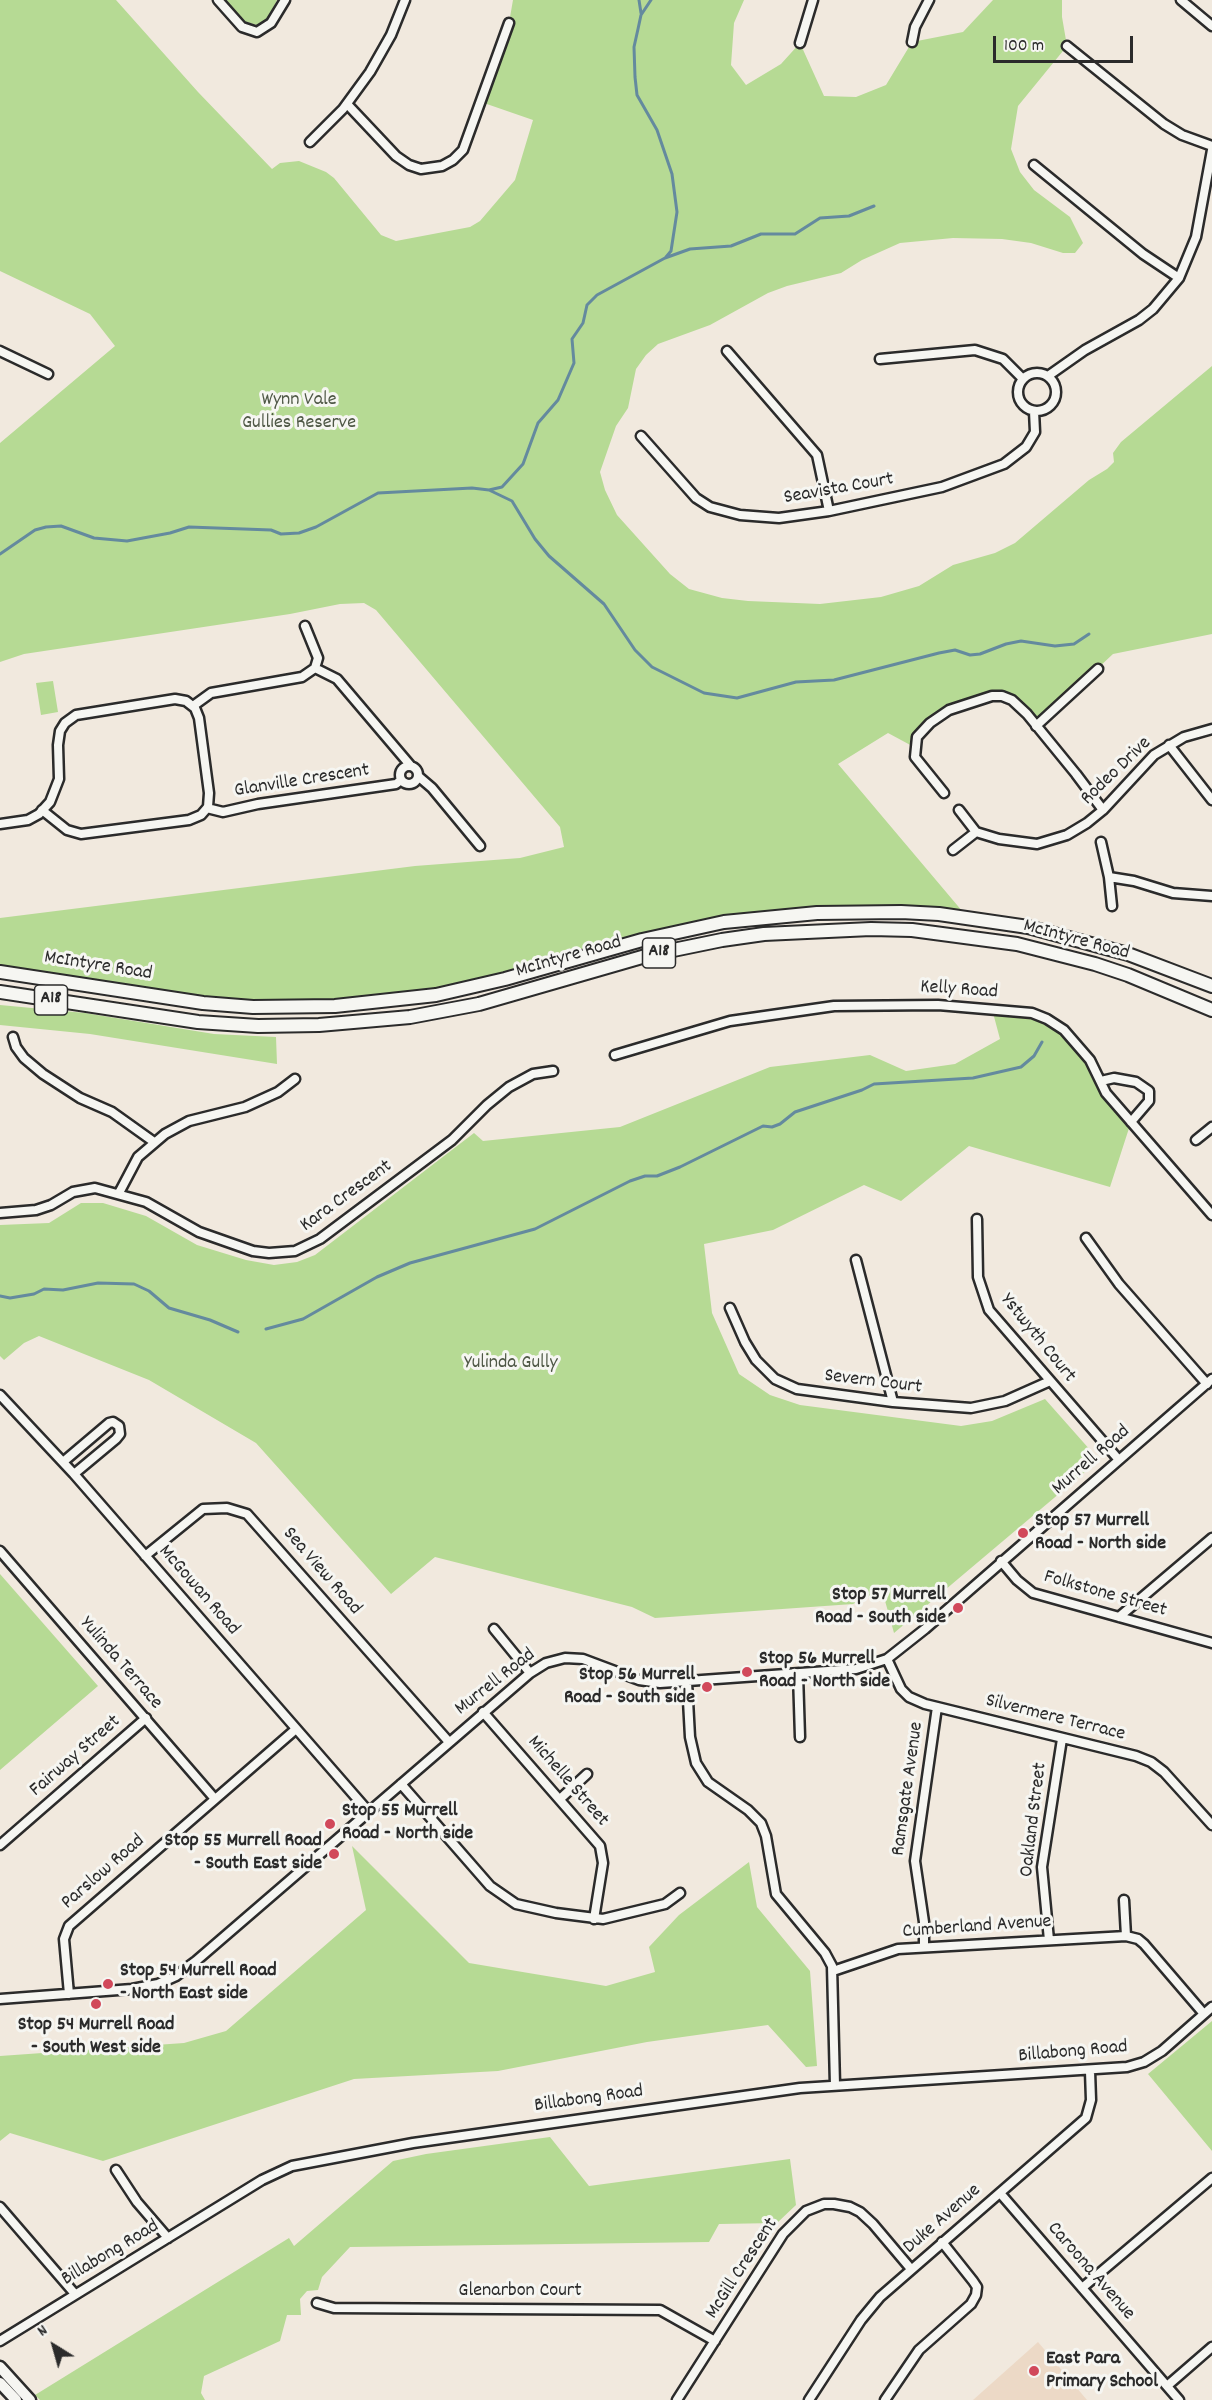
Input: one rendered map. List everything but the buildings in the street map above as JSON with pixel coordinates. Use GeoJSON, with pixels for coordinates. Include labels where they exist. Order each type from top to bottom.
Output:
{"type":"FeatureCollection","features":[{"type":"Feature","properties":{"kind":"main road","name":"McIntyre Road"},"geometry":{"type":"LineString","coordinates":[[0,972],[203,1003],[253,1007],[335,1006],[436,995],[505,979],[642,940],[724,922],[817,913],[901,912],[939,914],[1028,927],[1128,954],[1212,986]]}},
{"type":"Feature","properties":{"kind":"main road","name":"McIntyre Road"},"geometry":{"type":"LineString","coordinates":[[0,992],[198,1022],[258,1026],[319,1026],[410,1017],[457,1008],[510,996],[649,955],[722,940],[764,934],[871,929],[912,930],[1017,944],[1106,968],[1169,990],[1212,1010]]}},
{"type":"Feature","properties":{"kind":"main road"},"geometry":{"type":"LineString","coordinates":[[0,2367],[30,2400]]}},
{"type":"Feature","properties":{"kind":"main road"},"geometry":{"type":"LineString","coordinates":[[0,2383],[16,2400]]}},
{"type":"Feature","properties":{"kind":"street"},"geometry":{"type":"LineString","coordinates":[[218,0],[242,27],[257,32],[271,23],[285,0]]}},
{"type":"Feature","properties":{"kind":"street"},"geometry":{"type":"LineString","coordinates":[[310,142],[347,104],[378,59],[405,0]]}},
{"type":"Feature","properties":{"kind":"street"},"geometry":{"type":"LineString","coordinates":[[800,44],[813,0]]}},
{"type":"Feature","properties":{"kind":"street"},"geometry":{"type":"LineString","coordinates":[[912,42],[915,27],[929,0]]}},
{"type":"Feature","properties":{"kind":"street"},"geometry":{"type":"LineString","coordinates":[[1181,0],[1212,26]]}},
{"type":"Feature","properties":{"kind":"street"},"geometry":{"type":"LineString","coordinates":[[347,104],[396,156],[409,165],[421,169],[442,166],[453,160],[463,150],[510,23]]}},
{"type":"Feature","properties":{"kind":"street"},"geometry":{"type":"LineString","coordinates":[[1048,376],[1085,350],[1139,320],[1153,309],[1179,278],[1196,237],[1212,148],[1164,124],[1067,46]]}},
{"type":"Feature","properties":{"kind":"street"},"geometry":{"type":"LineString","coordinates":[[1034,165],[1143,254],[1179,278]]}},
{"type":"Feature","properties":{"kind":"street"},"geometry":{"type":"LineString","coordinates":[[880,358],[975,350],[1004,359],[1022,378]]}},
{"type":"Feature","properties":{"kind":"street"},"geometry":{"type":"LineString","coordinates":[[0,351],[48,375]]}},
{"type":"Feature","properties":{"kind":"street"},"geometry":{"type":"LineString","coordinates":[[727,351],[817,454],[830,511]]}},
{"type":"Feature","properties":{"kind":"street"},"geometry":{"type":"LineString","coordinates":[[1039,372],[1052,380],[1056,394],[1048,408],[1034,411],[1021,404],[1017,389],[1022,378],[1039,372]]}},
{"type":"Feature","properties":{"kind":"street","name":"Seavista Court"},"geometry":{"type":"LineString","coordinates":[[641,436],[696,498],[710,507],[740,515],[779,518],[830,511],[942,487],[1004,464],[1026,447],[1035,432],[1034,411]]}},
{"type":"Feature","properties":{"kind":"street"},"geometry":{"type":"LineString","coordinates":[[193,706],[211,693],[302,678],[315,668],[318,658],[305,626]]}},
{"type":"Feature","properties":{"kind":"street"},"geometry":{"type":"LineString","coordinates":[[315,668],[337,679],[480,846]]}},
{"type":"Feature","properties":{"kind":"street"},"geometry":{"type":"LineString","coordinates":[[1036,726],[1098,669]]}},
{"type":"Feature","properties":{"kind":"street"},"geometry":{"type":"LineString","coordinates":[[944,793],[915,757],[917,736],[930,723],[950,710],[992,696],[1002,696],[1020,706],[1102,810]]}},
{"type":"Feature","properties":{"kind":"street"},"geometry":{"type":"LineString","coordinates":[[0,824],[28,820],[42,810],[56,792],[59,779],[58,739],[60,731],[70,718],[85,712],[176,699],[186,701],[193,706],[199,718],[209,793],[207,808],[195,819],[81,834],[67,830],[42,810]]}},
{"type":"Feature","properties":{"kind":"street","name":"Rodeo Drive"},"geometry":{"type":"LineString","coordinates":[[976,832],[999,839],[1037,844],[1067,835],[1088,823],[1154,755],[1184,737],[1212,729]]}},
{"type":"Feature","properties":{"kind":"street"},"geometry":{"type":"LineString","coordinates":[[1169,746],[1212,800]]}},
{"type":"Feature","properties":{"kind":"street"},"geometry":{"type":"LineString","coordinates":[[410,765],[401,770],[401,780],[408,784],[414,783],[418,776]]}},
{"type":"Feature","properties":{"kind":"street","name":"Glanville Crescent"},"geometry":{"type":"LineString","coordinates":[[207,808],[223,812],[258,804],[396,784],[401,780]]}},
{"type":"Feature","properties":{"kind":"street"},"geometry":{"type":"LineString","coordinates":[[953,850],[976,832],[959,810]]}},
{"type":"Feature","properties":{"kind":"street"},"geometry":{"type":"LineString","coordinates":[[1101,842],[1109,877],[1112,906]]}},
{"type":"Feature","properties":{"kind":"street"},"geometry":{"type":"LineString","coordinates":[[1109,877],[1134,881],[1173,893],[1212,896]]}},
{"type":"Feature","properties":{"kind":"street","name":"Kelly Road"},"geometry":{"type":"LineString","coordinates":[[615,1055],[717,1024],[834,1006],[938,1005],[1025,1012],[1047,1019],[1064,1030],[1090,1060],[1106,1093],[1212,1215]]}},
{"type":"Feature","properties":{"kind":"street"},"geometry":{"type":"LineString","coordinates":[[13,1037],[16,1047],[24,1058],[43,1074],[80,1098],[119,1117],[154,1142]]}},
{"type":"Feature","properties":{"kind":"street","name":"Kara Crescent"},"geometry":{"type":"LineString","coordinates":[[0,1213],[36,1210],[51,1205],[73,1192],[95,1188],[119,1193],[152,1205],[199,1233],[253,1251],[269,1254],[295,1251],[320,1239],[452,1140],[509,1087],[533,1074],[553,1071]]}},
{"type":"Feature","properties":{"kind":"street"},"geometry":{"type":"LineString","coordinates":[[119,1193],[134,1162],[154,1142],[181,1124],[238,1110],[271,1096],[295,1079]]}},
{"type":"Feature","properties":{"kind":"street"},"geometry":{"type":"LineString","coordinates":[[1101,1081],[1119,1079],[1136,1082],[1146,1087],[1150,1095],[1149,1101],[1131,1122]]}},
{"type":"Feature","properties":{"kind":"street"},"geometry":{"type":"LineString","coordinates":[[1196,1140],[1212,1127]]}},
{"type":"Feature","properties":{"kind":"street","name":"Ystwyth Court"},"geometry":{"type":"LineString","coordinates":[[977,1219],[977,1270],[989,1310],[1119,1460]]}},
{"type":"Feature","properties":{"kind":"street"},"geometry":{"type":"LineString","coordinates":[[1086,1238],[1126,1292],[1209,1382]]}},
{"type":"Feature","properties":{"kind":"street"},"geometry":{"type":"LineString","coordinates":[[856,1260],[893,1402]]}},
{"type":"Feature","properties":{"kind":"street","name":"Severn Court"},"geometry":{"type":"LineString","coordinates":[[730,1308],[742,1336],[765,1372],[779,1382],[805,1391],[893,1402],[971,1408],[1005,1401],[1050,1381]]}},
{"type":"Feature","properties":{"kind":"street","name":"Murrell Road"},"geometry":{"type":"LineString","coordinates":[[0,1999],[140,1988],[176,1976],[530,1672],[556,1659],[575,1658],[592,1661],[639,1680],[660,1683],[856,1669],[887,1659],[1209,1382]]}},
{"type":"Feature","properties":{"kind":"street","name":"McGowan Road"},"geometry":{"type":"LineString","coordinates":[[0,1395],[74,1474],[368,1811]]}},
{"type":"Feature","properties":{"kind":"street"},"geometry":{"type":"LineString","coordinates":[[63,1462],[106,1426],[113,1422],[118,1426],[120,1431],[116,1439],[74,1474]]}},
{"type":"Feature","properties":{"kind":"street","name":"Sea View Road"},"geometry":{"type":"LineString","coordinates":[[145,1556],[203,1509],[228,1508],[247,1514],[449,1742]]}},
{"type":"Feature","properties":{"kind":"street"},"geometry":{"type":"LineString","coordinates":[[1119,1617],[1212,1538]]}},
{"type":"Feature","properties":{"kind":"street","name":"Yulinda Terrace"},"geometry":{"type":"LineString","coordinates":[[0,1551],[215,1799]]}},
{"type":"Feature","properties":{"kind":"street","name":"Folkstone Street"},"geometry":{"type":"LineString","coordinates":[[1001,1562],[1033,1593],[1212,1643]]}},
{"type":"Feature","properties":{"kind":"street"},"geometry":{"type":"LineString","coordinates":[[494,1629],[530,1672]]}},
{"type":"Feature","properties":{"kind":"street","name":"Silvermere Terrace"},"geometry":{"type":"LineString","coordinates":[[887,1659],[904,1693],[916,1700],[1136,1756],[1151,1762],[1164,1772],[1212,1826]]}},
{"type":"Feature","properties":{"kind":"street"},"geometry":{"type":"LineString","coordinates":[[798,1674],[800,1737]]}},
{"type":"Feature","properties":{"kind":"street"},"geometry":{"type":"LineString","coordinates":[[687,1682],[690,1737],[696,1763],[708,1782],[748,1810],[761,1823],[766,1836],[776,1894],[825,1953],[833,1971],[835,2085]]}},
{"type":"Feature","properties":{"kind":"street","name":"Ramsgate Avenue"},"geometry":{"type":"LineString","coordinates":[[924,1947],[924,1922],[915,1861],[937,1707]]}},
{"type":"Feature","properties":{"kind":"street","name":"Michelle Street"},"geometry":{"type":"LineString","coordinates":[[483,1712],[595,1838],[602,1850],[603,1863],[594,1919]]}},
{"type":"Feature","properties":{"kind":"street","name":"Fairway Street"},"geometry":{"type":"LineString","coordinates":[[0,1845],[146,1718]]}},
{"type":"Feature","properties":{"kind":"street","name":"Parslow Road"},"geometry":{"type":"LineString","coordinates":[[69,1994],[64,1939],[69,1926],[296,1729]]}},
{"type":"Feature","properties":{"kind":"street","name":"Oakland Street"},"geometry":{"type":"LineString","coordinates":[[1048,1940],[1042,1867],[1062,1739]]}},
{"type":"Feature","properties":{"kind":"street"},"geometry":{"type":"LineString","coordinates":[[560,1799],[587,1774]]}},
{"type":"Feature","properties":{"kind":"street"},"geometry":{"type":"LineString","coordinates":[[401,1784],[482,1878],[502,1896],[516,1904],[535,1910],[594,1919],[651,1909],[665,1904],[680,1893]]}},
{"type":"Feature","properties":{"kind":"street"},"geometry":{"type":"LineString","coordinates":[[1124,1900],[1126,1936],[1138,1939],[1144,1944],[1204,2014]]}},
{"type":"Feature","properties":{"kind":"street","name":"Cumberland Avenue"},"geometry":{"type":"LineString","coordinates":[[833,1971],[898,1948],[1126,1936]]}},
{"type":"Feature","properties":{"kind":"street","name":"Billabong Road"},"geometry":{"type":"LineString","coordinates":[[0,2341],[269,2176],[292,2166],[514,2127],[835,2085],[1127,2067],[1162,2051],[1212,2007]]}},
{"type":"Feature","properties":{"kind":"street","name":"Duke Avenue"},"geometry":{"type":"LineString","coordinates":[[809,2400],[868,2311],[911,2269],[1086,2118],[1091,2100],[1090,2071]]}},
{"type":"Feature","properties":{"kind":"street"},"geometry":{"type":"LineString","coordinates":[[116,2170],[136,2202],[168,2238]]}},
{"type":"Feature","properties":{"kind":"street"},"geometry":{"type":"LineString","coordinates":[[1082,2288],[1212,2178]]}},
{"type":"Feature","properties":{"kind":"street","name":"Caroona Avenue"},"geometry":{"type":"LineString","coordinates":[[1000,2193],[1179,2400]]}},
{"type":"Feature","properties":{"kind":"street","name":"McGill Crescent"},"geometry":{"type":"LineString","coordinates":[[677,2400],[783,2234],[799,2217],[813,2207],[824,2204],[842,2205],[860,2212],[911,2269]]}},
{"type":"Feature","properties":{"kind":"street"},"geometry":{"type":"LineString","coordinates":[[0,2207],[75,2294]]}},
{"type":"Feature","properties":{"kind":"street"},"geometry":{"type":"LineString","coordinates":[[885,2400],[919,2350],[971,2304],[976,2295],[977,2287],[942,2242]]}},
{"type":"Feature","properties":{"kind":"street","name":"Glenarbon Court"},"geometry":{"type":"LineString","coordinates":[[317,2303],[334,2308],[660,2310],[715,2341]]}},
{"type":"Feature","properties":{"kind":"street"},"geometry":{"type":"LineString","coordinates":[[1167,2386],[1212,2347]]}},
{"type":"Feature","properties":{"kind":"shaded area","name":"East Para Primary School"},"geometry":{"type":"Polygon","coordinates":[[[1038,2342],[1087,2400],[973,2400],[1038,2342]]]}},
{"type":"Feature","properties":{"kind":"green space","name":"Wynn Vale Gullies Reserve"},"geometry":{"type":"Polygon","coordinates":[[[0,0],[116,0],[198,92],[272,169],[280,163],[299,161],[326,172],[334,178],[381,235],[396,241],[470,227],[480,221],[515,180],[533,120],[481,102],[509,23],[513,0],[744,0],[734,23],[731,65],[746,85],[781,64],[800,43],[824,96],[856,97],[886,85],[912,42],[963,32],[993,0],[1062,0],[1062,17],[1067,46],[1018,106],[1011,149],[1020,172],[1034,190],[1070,217],[1083,243],[1075,253],[1063,253],[1031,243],[1002,239],[953,238],[900,243],[862,260],[841,273],[768,293],[710,325],[658,344],[646,355],[636,369],[628,408],[616,426],[600,472],[605,490],[617,515],[670,574],[689,589],[722,598],[748,601],[820,604],[881,597],[919,586],[953,565],[995,553],[1015,543],[1089,480],[1107,469],[1114,462],[1113,453],[1121,442],[1212,366],[1212,634],[1113,654],[1036,726],[1002,696],[949,710],[930,723],[914,747],[888,733],[838,764],[968,918],[765,917],[436,995],[253,1007],[0,972],[0,918],[415,866],[520,858],[564,847],[560,827],[376,610],[364,603],[340,604],[290,614],[24,654],[0,662],[0,443],[115,346],[90,314],[0,271],[0,0]]]}},
{"type":"Feature","properties":{"kind":"green space"},"geometry":{"type":"Polygon","coordinates":[[[225,0],[277,0],[267,21],[257,25],[243,21],[225,0]]]}},
{"type":"Feature","properties":{"kind":"green space"},"geometry":{"type":"Polygon","coordinates":[[[53,681],[58,712],[41,715],[36,683],[53,681]]]}},
{"type":"Feature","properties":{"kind":"green space"},"geometry":{"type":"Polygon","coordinates":[[[0,1005],[85,1013],[214,1034],[276,1037],[277,1064],[90,1034],[0,1025],[0,1005]]]}},
{"type":"Feature","properties":{"kind":"green space","name":"Yulinda Gully"},"geometry":{"type":"Polygon","coordinates":[[[992,1009],[1032,1013],[1064,1030],[1090,1060],[1106,1093],[1131,1122],[1110,1187],[969,1146],[901,1201],[864,1185],[773,1230],[704,1244],[712,1313],[739,1374],[770,1395],[800,1405],[961,1426],[992,1421],[1045,1399],[1099,1460],[894,1633],[882,1590],[853,1604],[655,1618],[632,1607],[435,1557],[391,1594],[256,1443],[149,1380],[39,1336],[24,1343],[4,1360],[0,1356],[0,1225],[49,1223],[81,1203],[103,1203],[146,1216],[197,1245],[246,1260],[274,1265],[297,1262],[315,1255],[474,1133],[483,1141],[620,1127],[770,1067],[870,1055],[906,1071],[955,1064],[1000,1039],[992,1009]]]}},
{"type":"Feature","properties":{"kind":"green space"},"geometry":{"type":"Polygon","coordinates":[[[0,1574],[98,1686],[0,1770],[0,1574]]]}},
{"type":"Feature","properties":{"kind":"green space"},"geometry":{"type":"Polygon","coordinates":[[[352,1846],[469,1963],[606,1986],[655,1972],[649,1947],[679,1915],[749,1862],[757,1907],[810,1971],[817,2066],[806,2067],[768,2025],[647,2042],[498,2071],[354,2079],[103,2161],[10,2133],[0,2141],[0,2056],[184,2043],[226,2031],[366,1910],[352,1846]]]}},
{"type":"Feature","properties":{"kind":"green space"},"geometry":{"type":"Polygon","coordinates":[[[1212,2021],[1212,2151],[1148,2074],[1212,2021]]]}},
{"type":"Feature","properties":{"kind":"green space"},"geometry":{"type":"Polygon","coordinates":[[[550,2137],[589,2186],[790,2159],[796,2205],[777,2223],[719,2224],[709,2242],[350,2247],[322,2277],[318,2290],[307,2291],[300,2299],[301,2315],[287,2315],[280,2341],[204,2376],[201,2393],[205,2400],[40,2400],[35,2395],[289,2238],[294,2246],[393,2161],[426,2154],[550,2137]]]}},
{"type":"Feature","properties":{"kind":"waterway"},"geometry":{"type":"LineString","coordinates":[[639,0],[641,13]]}},
{"type":"Feature","properties":{"kind":"waterway"},"geometry":{"type":"LineString","coordinates":[[651,0],[641,15],[634,47],[635,77],[637,95],[657,130],[672,174],[677,212],[671,251],[666,257]]}},
{"type":"Feature","properties":{"kind":"waterway"},"geometry":{"type":"LineString","coordinates":[[0,554],[35,530],[46,527],[61,526],[94,538],[127,541],[189,527],[271,530],[281,534],[299,533],[316,527],[378,493],[472,488],[489,490],[502,487],[523,464],[538,423],[558,400],[574,363],[572,339],[583,323],[587,305],[597,295],[665,258],[690,249],[731,246],[761,234],[795,234],[820,218],[849,216],[874,206]]}},
{"type":"Feature","properties":{"kind":"waterway"},"geometry":{"type":"LineString","coordinates":[[489,490],[512,501],[535,539],[549,556],[604,604],[635,650],[652,667],[704,693],[737,698],[796,682],[834,680],[955,650],[970,655],[1021,641],[1055,646],[1074,644],[1089,634]]}},
{"type":"Feature","properties":{"kind":"waterway"},"geometry":{"type":"LineString","coordinates":[[266,1329],[303,1319],[377,1277],[410,1263],[535,1229],[630,1181],[645,1176],[657,1176],[680,1167],[763,1126],[772,1127],[780,1124],[795,1112],[874,1084],[973,1078],[1021,1067],[1034,1056],[1042,1042]]}},
{"type":"Feature","properties":{"kind":"waterway"},"geometry":{"type":"LineString","coordinates":[[0,1296],[10,1298],[34,1294],[44,1289],[63,1290],[98,1283],[134,1284],[149,1291],[169,1308],[210,1320],[238,1332]]}},
{"type":"Feature","properties":{"kind":"place","name":"Stop 57 Murrell Road - North side"},"geometry":{"type":"Point","coordinates":[1023,1533]}},
{"type":"Feature","properties":{"kind":"place","name":"Stop 57 Murrell Road - South side"},"geometry":{"type":"Point","coordinates":[958,1608]}},
{"type":"Feature","properties":{"kind":"place","name":"Stop 56 Murrell Road - North side"},"geometry":{"type":"Point","coordinates":[747,1672]}},
{"type":"Feature","properties":{"kind":"place","name":"Stop 56 Murrell Road - South side"},"geometry":{"type":"Point","coordinates":[707,1687]}},
{"type":"Feature","properties":{"kind":"place","name":"Stop 55 Murrell Road - North side"},"geometry":{"type":"Point","coordinates":[330,1824]}},
{"type":"Feature","properties":{"kind":"place","name":"Stop 55 Murrell Road - South East side"},"geometry":{"type":"Point","coordinates":[334,1854]}},
{"type":"Feature","properties":{"kind":"place","name":"Stop 54 Murrell Road - North East side"},"geometry":{"type":"Point","coordinates":[108,1984]}},
{"type":"Feature","properties":{"kind":"place","name":"Stop 54 Murrell Road - South West side"},"geometry":{"type":"Point","coordinates":[96,2004]}},
{"type":"Feature","properties":{"kind":"place","name":"East Para Primary School"},"geometry":{"type":"Point","coordinates":[1034,2371]}}]}
